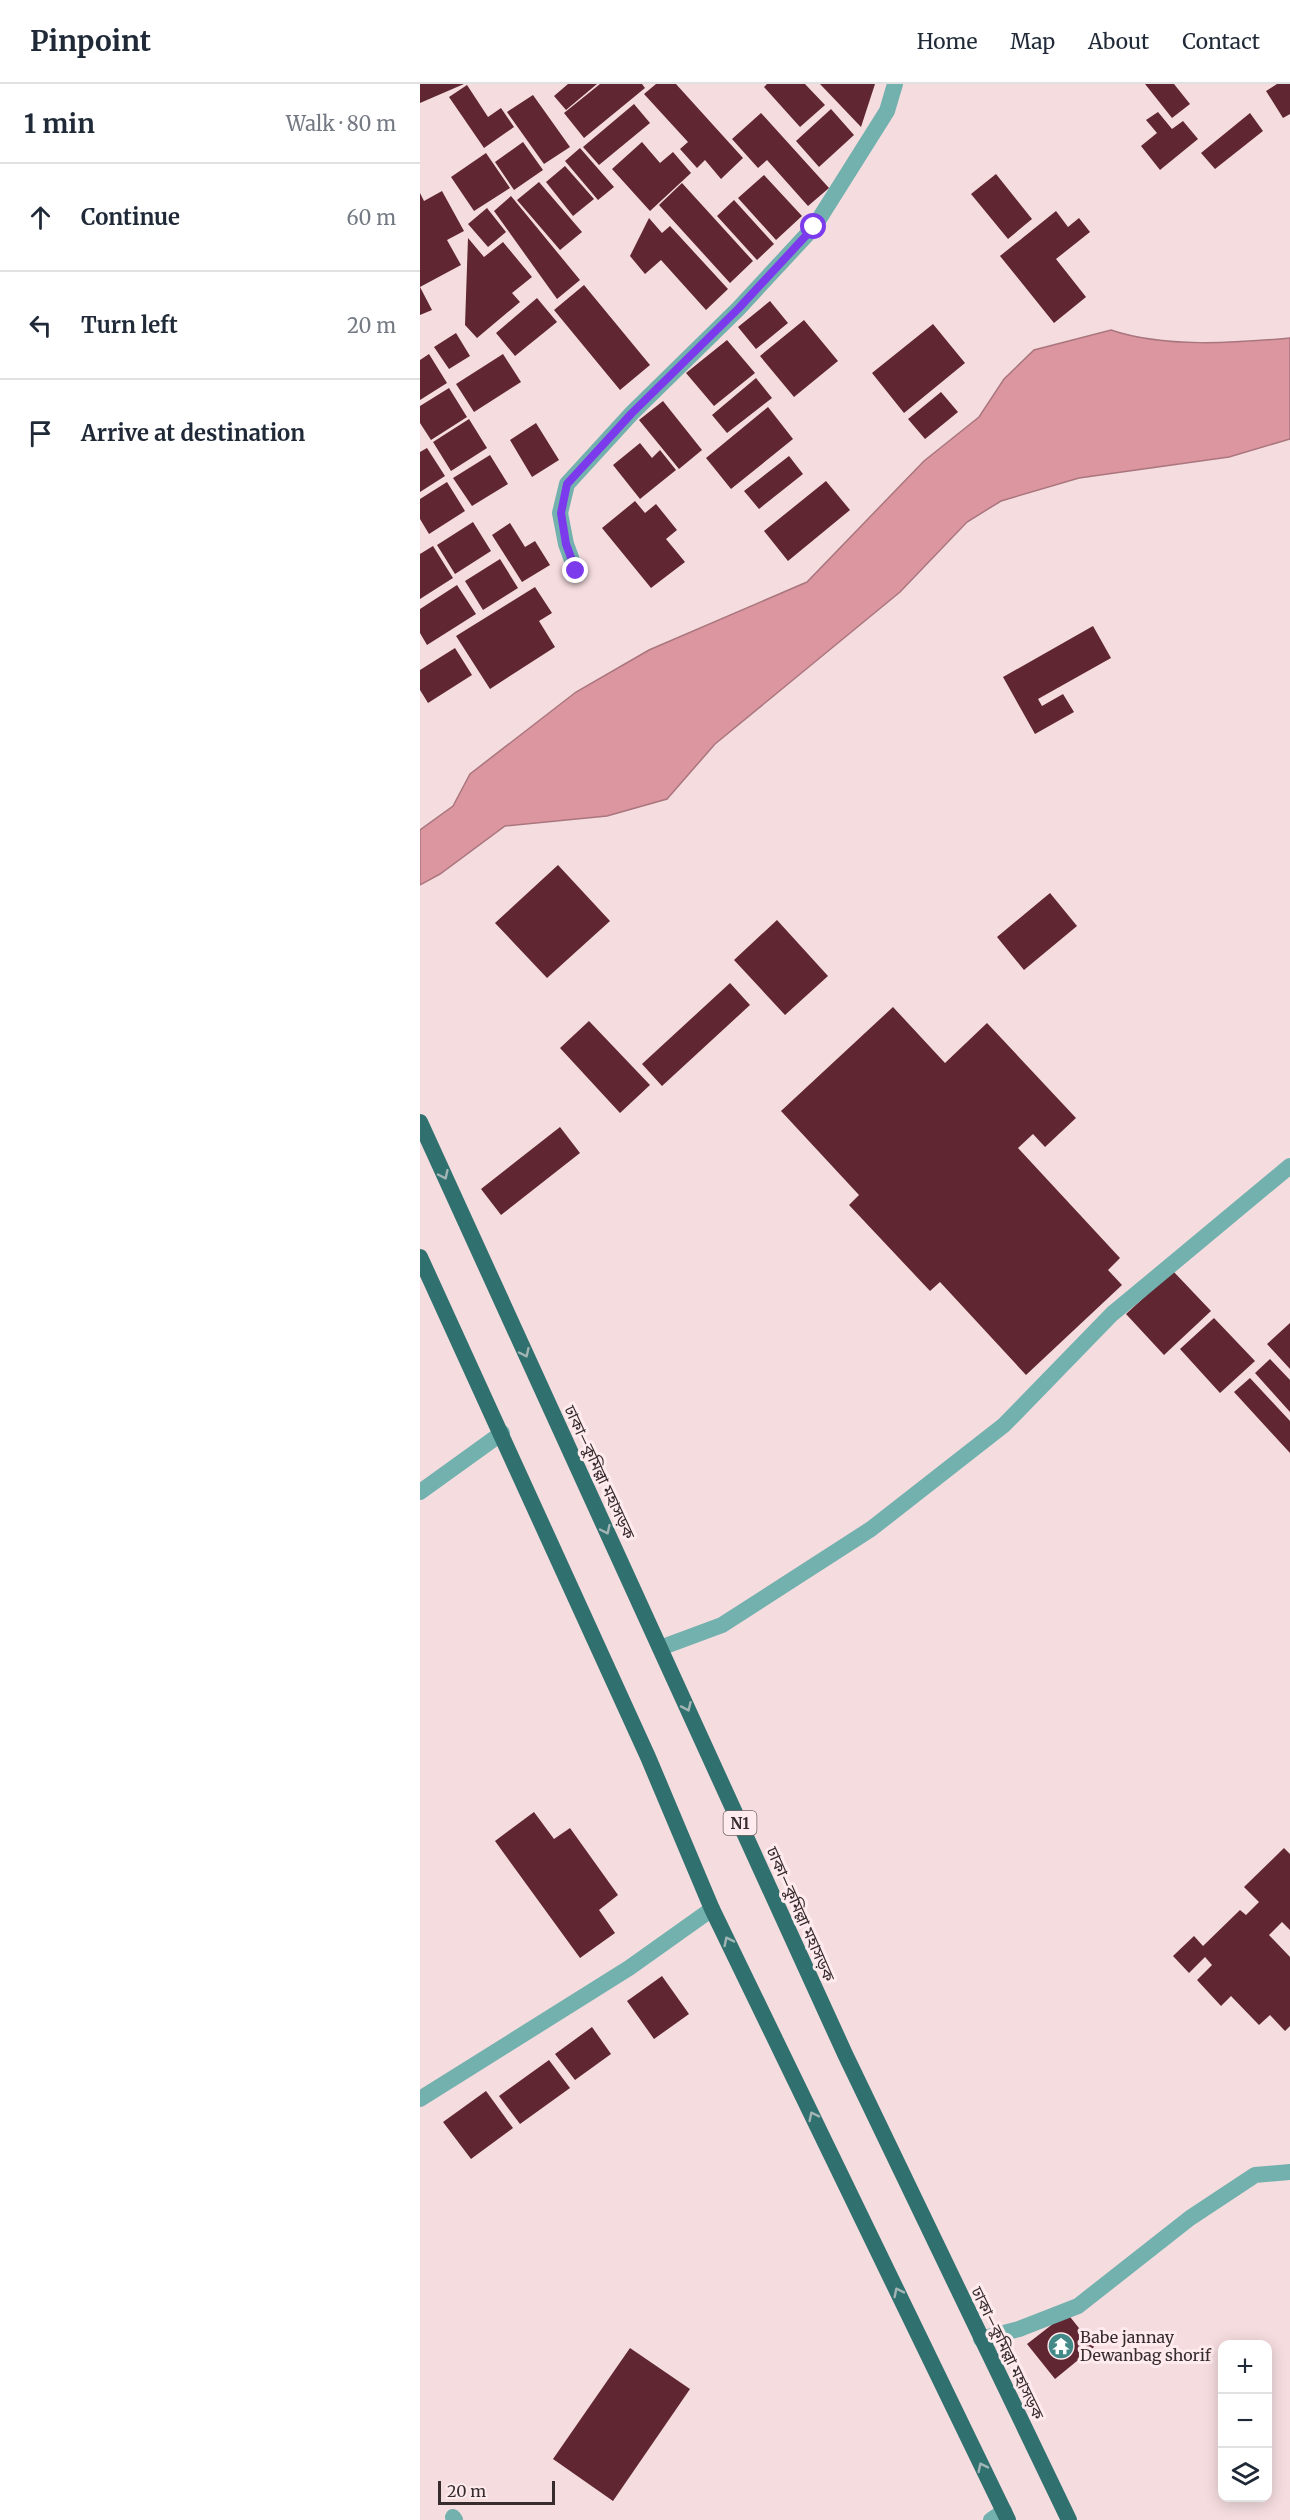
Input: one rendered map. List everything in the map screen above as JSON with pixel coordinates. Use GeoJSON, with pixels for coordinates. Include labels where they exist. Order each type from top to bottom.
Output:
{"type":"FeatureCollection","features":[{"type":"Feature","properties":{"kind":"highway","name":"ঢাকা–কুমিল্লা মহাসড়ক"},"geometry":{"type":"LineString","coordinates":[[420,1122],[845,2054],[1069,2520]]}},
{"type":"Feature","properties":{"kind":"highway"},"geometry":{"type":"LineString","coordinates":[[420,1257],[648,1757],[712,1909],[1001,2517]]}},
{"type":"Feature","properties":{"kind":"street"},"geometry":{"type":"LineString","coordinates":[[576,571],[566,544],[561,513],[567,484],[632,413],[738,309],[814,227],[887,111],[896,84]]}},
{"type":"Feature","properties":{"kind":"street"},"geometry":{"type":"LineString","coordinates":[[660,1648],[722,1624],[871,1529],[1004,1425],[1112,1314],[1290,1166]]}},
{"type":"Feature","properties":{"kind":"street"},"geometry":{"type":"LineString","coordinates":[[420,1492],[502,1433]]}},
{"type":"Feature","properties":{"kind":"street"},"geometry":{"type":"LineString","coordinates":[[420,2099],[629,1968],[712,1909]]}},
{"type":"Feature","properties":{"kind":"street"},"geometry":{"type":"LineString","coordinates":[[981,2339],[1019,2329],[1078,2306],[1190,2218],[1255,2175],[1290,2172]]}},
{"type":"Feature","properties":{"kind":"shaded area"},"geometry":{"type":"Polygon","coordinates":[[[1111,330],[1132,336],[1176,342],[1200,343],[1290,338],[1290,439],[1229,457],[1079,478],[1001,501],[967,522],[900,592],[715,744],[667,799],[607,816],[505,826],[440,874],[420,885],[420,830],[453,806],[470,774],[576,692],[649,650],[807,582],[924,461],[979,417],[1004,379],[1034,350],[1111,330]]]}},
{"type":"Feature","properties":{"kind":"building"},"geometry":{"type":"Polygon","coordinates":[[[420,84],[464,84],[420,103],[420,84]]]}},
{"type":"Feature","properties":{"kind":"building"},"geometry":{"type":"Polygon","coordinates":[[[568,84],[597,84],[566,110],[554,96],[568,84]]]}},
{"type":"Feature","properties":{"kind":"building"},"geometry":{"type":"Polygon","coordinates":[[[600,84],[642,84],[645,88],[584,138],[564,113],[600,84]]]}},
{"type":"Feature","properties":{"kind":"building"},"geometry":{"type":"Polygon","coordinates":[[[656,84],[676,84],[743,158],[721,179],[705,160],[697,168],[680,149],[688,142],[644,94],[656,84]]]}},
{"type":"Feature","properties":{"kind":"building"},"geometry":{"type":"Polygon","coordinates":[[[767,84],[805,84],[825,105],[800,127],[764,87],[767,84]]]}},
{"type":"Feature","properties":{"kind":"building"},"geometry":{"type":"Polygon","coordinates":[[[820,84],[875,84],[861,127],[820,84]]]}},
{"type":"Feature","properties":{"kind":"building"},"geometry":{"type":"Polygon","coordinates":[[[1145,84],[1174,84],[1190,104],[1172,118],[1145,84]]]}},
{"type":"Feature","properties":{"kind":"building"},"geometry":{"type":"Polygon","coordinates":[[[1277,84],[1290,84],[1290,114],[1283,118],[1266,91],[1277,84]]]}},
{"type":"Feature","properties":{"kind":"building"},"geometry":{"type":"Polygon","coordinates":[[[467,85],[488,117],[501,108],[514,127],[484,148],[449,97],[467,85]]]}},
{"type":"Feature","properties":{"kind":"building"},"geometry":{"type":"Polygon","coordinates":[[[533,95],[570,147],[544,164],[507,112],[533,95]]]}},
{"type":"Feature","properties":{"kind":"building"},"geometry":{"type":"Polygon","coordinates":[[[634,104],[650,123],[599,165],[583,147],[634,104]]]}},
{"type":"Feature","properties":{"kind":"building"},"geometry":{"type":"Polygon","coordinates":[[[831,109],[854,135],[819,167],[796,141],[831,109]]]}},
{"type":"Feature","properties":{"kind":"building"},"geometry":{"type":"Polygon","coordinates":[[[1158,112],[1172,129],[1183,121],[1198,139],[1160,170],[1141,146],[1157,133],[1146,120],[1158,112]]]}},
{"type":"Feature","properties":{"kind":"building"},"geometry":{"type":"Polygon","coordinates":[[[761,113],[829,188],[808,206],[767,160],[758,168],[732,139],[761,113]]]}},
{"type":"Feature","properties":{"kind":"building"},"geometry":{"type":"Polygon","coordinates":[[[1250,113],[1263,131],[1215,169],[1201,153],[1250,113]]]}},
{"type":"Feature","properties":{"kind":"building"},"geometry":{"type":"Polygon","coordinates":[[[523,142],[543,170],[514,190],[495,162],[523,142]]]}},
{"type":"Feature","properties":{"kind":"building"},"geometry":{"type":"Polygon","coordinates":[[[642,142],[660,163],[673,152],[691,173],[650,211],[612,169],[642,142]]]}},
{"type":"Feature","properties":{"kind":"building"},"geometry":{"type":"Polygon","coordinates":[[[580,148],[614,187],[598,200],[565,161],[580,148]]]}},
{"type":"Feature","properties":{"kind":"building"},"geometry":{"type":"Polygon","coordinates":[[[486,153],[510,188],[474,211],[451,177],[486,153]]]}},
{"type":"Feature","properties":{"kind":"building"},"geometry":{"type":"Polygon","coordinates":[[[565,166],[594,199],[573,216],[546,182],[565,166]]]}},
{"type":"Feature","properties":{"kind":"building"},"geometry":{"type":"Polygon","coordinates":[[[996,174],[1032,219],[1008,239],[971,194],[996,174]]]}},
{"type":"Feature","properties":{"kind":"building"},"geometry":{"type":"Polygon","coordinates":[[[764,175],[802,216],[776,240],[738,198],[764,175]]]}},
{"type":"Feature","properties":{"kind":"building"},"geometry":{"type":"Polygon","coordinates":[[[539,182],[582,232],[560,250],[517,200],[539,182]]]}},
{"type":"Feature","properties":{"kind":"building"},"geometry":{"type":"Polygon","coordinates":[[[682,183],[753,261],[730,283],[659,205],[682,183]]]}},
{"type":"Feature","properties":{"kind":"building"},"geometry":{"type":"Polygon","coordinates":[[[442,191],[464,231],[447,240],[461,265],[420,287],[420,193],[424,201],[442,191]]]}},
{"type":"Feature","properties":{"kind":"building"},"geometry":{"type":"Polygon","coordinates":[[[511,196],[580,280],[557,299],[494,211],[511,196]]]}},
{"type":"Feature","properties":{"kind":"building"},"geometry":{"type":"Polygon","coordinates":[[[734,200],[774,244],[757,260],[717,216],[734,200]]]}},
{"type":"Feature","properties":{"kind":"building"},"geometry":{"type":"Polygon","coordinates":[[[487,208],[506,232],[488,247],[468,224],[487,208]]]}},
{"type":"Feature","properties":{"kind":"building"},"geometry":{"type":"Polygon","coordinates":[[[1056,211],[1068,227],[1079,218],[1090,232],[1056,259],[1086,297],[1054,323],[1000,256],[1056,211]]]}},
{"type":"Feature","properties":{"kind":"building"},"geometry":{"type":"Polygon","coordinates":[[[649,218],[662,233],[670,226],[728,289],[706,310],[661,260],[645,274],[630,256],[649,218]]]}},
{"type":"Feature","properties":{"kind":"building"},"geometry":{"type":"Polygon","coordinates":[[[468,238],[484,257],[503,242],[532,277],[512,293],[520,302],[477,338],[465,325],[468,238]]]}},
{"type":"Feature","properties":{"kind":"building"},"geometry":{"type":"Polygon","coordinates":[[[584,285],[650,365],[620,390],[554,310],[584,285]]]}},
{"type":"Feature","properties":{"kind":"building"},"geometry":{"type":"Polygon","coordinates":[[[420,287],[432,310],[420,315],[420,287]]]}},
{"type":"Feature","properties":{"kind":"building"},"geometry":{"type":"Polygon","coordinates":[[[537,298],[557,322],[515,356],[496,333],[537,298]]]}},
{"type":"Feature","properties":{"kind":"building"},"geometry":{"type":"Polygon","coordinates":[[[770,301],[788,323],[756,349],[738,327],[770,301]]]}},
{"type":"Feature","properties":{"kind":"building"},"geometry":{"type":"Polygon","coordinates":[[[804,320],[838,361],[794,397],[760,356],[804,320]]]}},
{"type":"Feature","properties":{"kind":"building"},"geometry":{"type":"Polygon","coordinates":[[[933,324],[965,363],[904,413],[872,373],[933,324]]]}},
{"type":"Feature","properties":{"kind":"building"},"geometry":{"type":"Polygon","coordinates":[[[456,333],[470,356],[449,369],[434,347],[456,333]]]}},
{"type":"Feature","properties":{"kind":"building"},"geometry":{"type":"Polygon","coordinates":[[[727,340],[755,373],[714,406],[686,373],[727,340]]]}},
{"type":"Feature","properties":{"kind":"building"},"geometry":{"type":"Polygon","coordinates":[[[429,354],[447,383],[420,400],[420,360],[429,354]]]}},
{"type":"Feature","properties":{"kind":"building"},"geometry":{"type":"Polygon","coordinates":[[[503,354],[521,382],[474,412],[456,384],[503,354]]]}},
{"type":"Feature","properties":{"kind":"building"},"geometry":{"type":"Polygon","coordinates":[[[756,378],[772,398],[727,433],[712,415],[756,378]]]}},
{"type":"Feature","properties":{"kind":"building"},"geometry":{"type":"Polygon","coordinates":[[[449,388],[467,417],[431,440],[420,423],[420,406],[449,388]]]}},
{"type":"Feature","properties":{"kind":"building"},"geometry":{"type":"Polygon","coordinates":[[[941,392],[958,412],[925,439],[908,419],[941,392]]]}},
{"type":"Feature","properties":{"kind":"building"},"geometry":{"type":"Polygon","coordinates":[[[663,401],[702,450],[679,469],[639,420],[663,401]]]}},
{"type":"Feature","properties":{"kind":"building"},"geometry":{"type":"Polygon","coordinates":[[[768,407],[793,439],[731,489],[706,458],[768,407]]]}},
{"type":"Feature","properties":{"kind":"building"},"geometry":{"type":"Polygon","coordinates":[[[469,419],[487,448],[451,471],[433,442],[469,419]]]}},
{"type":"Feature","properties":{"kind":"building"},"geometry":{"type":"Polygon","coordinates":[[[536,423],[559,460],[532,477],[510,440],[536,423]]]}},
{"type":"Feature","properties":{"kind":"building"},"geometry":{"type":"Polygon","coordinates":[[[640,443],[652,458],[660,450],[676,470],[640,499],[613,465],[640,443]]]}},
{"type":"Feature","properties":{"kind":"building"},"geometry":{"type":"Polygon","coordinates":[[[427,448],[445,476],[420,492],[420,452],[427,448]]]}},
{"type":"Feature","properties":{"kind":"building"},"geometry":{"type":"Polygon","coordinates":[[[490,455],[508,484],[472,506],[453,478],[490,455]]]}},
{"type":"Feature","properties":{"kind":"building"},"geometry":{"type":"Polygon","coordinates":[[[789,456],[803,474],[759,509],[744,491],[789,456]]]}},
{"type":"Feature","properties":{"kind":"building"},"geometry":{"type":"Polygon","coordinates":[[[826,481],[850,510],[788,561],[764,531],[826,481]]]}},
{"type":"Feature","properties":{"kind":"building"},"geometry":{"type":"Polygon","coordinates":[[[447,482],[465,511],[429,534],[420,519],[420,499],[447,482]]]}},
{"type":"Feature","properties":{"kind":"building"},"geometry":{"type":"Polygon","coordinates":[[[635,501],[645,513],[656,504],[677,530],[666,539],[685,562],[651,588],[602,528],[635,501]]]}},
{"type":"Feature","properties":{"kind":"building"},"geometry":{"type":"Polygon","coordinates":[[[473,522],[491,551],[455,574],[437,545],[473,522]]]}},
{"type":"Feature","properties":{"kind":"building"},"geometry":{"type":"Polygon","coordinates":[[[510,523],[525,547],[535,541],[550,565],[522,582],[492,535],[510,523]]]}},
{"type":"Feature","properties":{"kind":"building"},"geometry":{"type":"Polygon","coordinates":[[[433,546],[453,578],[420,599],[420,554],[433,546]]]}},
{"type":"Feature","properties":{"kind":"building"},"geometry":{"type":"Polygon","coordinates":[[[500,559],[518,588],[483,610],[465,581],[500,559]]]}},
{"type":"Feature","properties":{"kind":"building"},"geometry":{"type":"Polygon","coordinates":[[[457,585],[476,614],[427,645],[420,633],[420,609],[457,585]]]}},
{"type":"Feature","properties":{"kind":"building"},"geometry":{"type":"Polygon","coordinates":[[[535,587],[552,613],[539,621],[555,647],[490,689],[456,636],[535,587]]]}},
{"type":"Feature","properties":{"kind":"building"},"geometry":{"type":"Polygon","coordinates":[[[1093,626],[1111,658],[1038,699],[1042,706],[1063,694],[1074,712],[1035,734],[1003,677],[1093,626]]]}},
{"type":"Feature","properties":{"kind":"building"},"geometry":{"type":"Polygon","coordinates":[[[455,648],[472,675],[428,703],[420,690],[420,670],[455,648]]]}},
{"type":"Feature","properties":{"kind":"building"},"geometry":{"type":"Polygon","coordinates":[[[558,865],[610,921],[547,978],[495,923],[558,865]]]}},
{"type":"Feature","properties":{"kind":"building"},"geometry":{"type":"Polygon","coordinates":[[[1050,893],[1077,926],[1024,970],[997,937],[1050,893]]]}},
{"type":"Feature","properties":{"kind":"building"},"geometry":{"type":"Polygon","coordinates":[[[777,920],[828,976],[785,1015],[734,960],[777,920]]]}},
{"type":"Feature","properties":{"kind":"building"},"geometry":{"type":"Polygon","coordinates":[[[730,983],[750,1005],[662,1086],[642,1064],[730,983]]]}},
{"type":"Feature","properties":{"kind":"building"},"geometry":{"type":"Polygon","coordinates":[[[893,1007],[945,1063],[987,1023],[1076,1118],[1045,1147],[1033,1134],[1018,1148],[1120,1258],[1108,1270],[1122,1285],[1026,1375],[940,1282],[930,1291],[849,1205],[859,1195],[781,1111],[893,1007]]]}},
{"type":"Feature","properties":{"kind":"building"},"geometry":{"type":"Polygon","coordinates":[[[589,1021],[650,1085],[620,1113],[560,1048],[589,1021]]]}},
{"type":"Feature","properties":{"kind":"building"},"geometry":{"type":"Polygon","coordinates":[[[560,1127],[580,1153],[501,1215],[481,1189],[560,1127]]]}},
{"type":"Feature","properties":{"kind":"building"},"geometry":{"type":"Polygon","coordinates":[[[1173,1271],[1211,1311],[1164,1355],[1126,1314],[1173,1271]]]}},
{"type":"Feature","properties":{"kind":"building"},"geometry":{"type":"Polygon","coordinates":[[[1214,1318],[1255,1361],[1220,1393],[1180,1349],[1214,1318]]]}},
{"type":"Feature","properties":{"kind":"building"},"geometry":{"type":"Polygon","coordinates":[[[1290,1323],[1290,1369],[1267,1344],[1290,1323]]]}},
{"type":"Feature","properties":{"kind":"building"},"geometry":{"type":"Polygon","coordinates":[[[1270,1359],[1290,1380],[1290,1412],[1255,1373],[1270,1359]]]}},
{"type":"Feature","properties":{"kind":"building"},"geometry":{"type":"Polygon","coordinates":[[[1250,1378],[1290,1421],[1290,1453],[1234,1392],[1250,1378]]]}},
{"type":"Feature","properties":{"kind":"building"},"geometry":{"type":"Polygon","coordinates":[[[534,1812],[554,1839],[570,1828],[618,1895],[599,1910],[615,1933],[580,1958],[495,1841],[534,1812]]]}},
{"type":"Feature","properties":{"kind":"building"},"geometry":{"type":"Polygon","coordinates":[[[1284,1848],[1290,1854],[1290,1930],[1282,1922],[1269,1935],[1290,1957],[1290,2026],[1285,2031],[1270,2015],[1259,2025],[1231,1996],[1221,2006],[1197,1980],[1212,1965],[1205,1957],[1189,1973],[1173,1956],[1194,1936],[1203,1946],[1240,1910],[1246,1915],[1259,1902],[1244,1887],[1284,1848]]]}},
{"type":"Feature","properties":{"kind":"building"},"geometry":{"type":"Polygon","coordinates":[[[662,1976],[689,2014],[654,2039],[627,2001],[662,1976]]]}},
{"type":"Feature","properties":{"kind":"building"},"geometry":{"type":"Polygon","coordinates":[[[592,2027],[611,2054],[575,2080],[555,2054],[592,2027]]]}},
{"type":"Feature","properties":{"kind":"building"},"geometry":{"type":"Polygon","coordinates":[[[549,2060],[570,2088],[520,2124],[499,2096],[549,2060]]]}},
{"type":"Feature","properties":{"kind":"building"},"geometry":{"type":"Polygon","coordinates":[[[486,2091],[513,2128],[471,2159],[443,2122],[486,2091]]]}},
{"type":"Feature","properties":{"kind":"building","name":"Babe jannay Dewanbag shorif"},"geometry":{"type":"Polygon","coordinates":[[[1067,2313],[1094,2347],[1055,2379],[1027,2344],[1067,2313]]]}},
{"type":"Feature","properties":{"kind":"building"},"geometry":{"type":"Polygon","coordinates":[[[630,2348],[690,2389],[613,2501],[553,2459],[630,2348]]]}},
{"type":"Feature","properties":{"kind":"place","name":"Babe jannay Dewanbag shorif"},"geometry":{"type":"Point","coordinates":[1061,2346]}},
{"type":"Feature","properties":{"kind":"route"},"geometry":{"type":"LineString","coordinates":[[576,571],[566,544],[561,513],[567,484],[632,413],[738,309],[814,227]]}}]}
